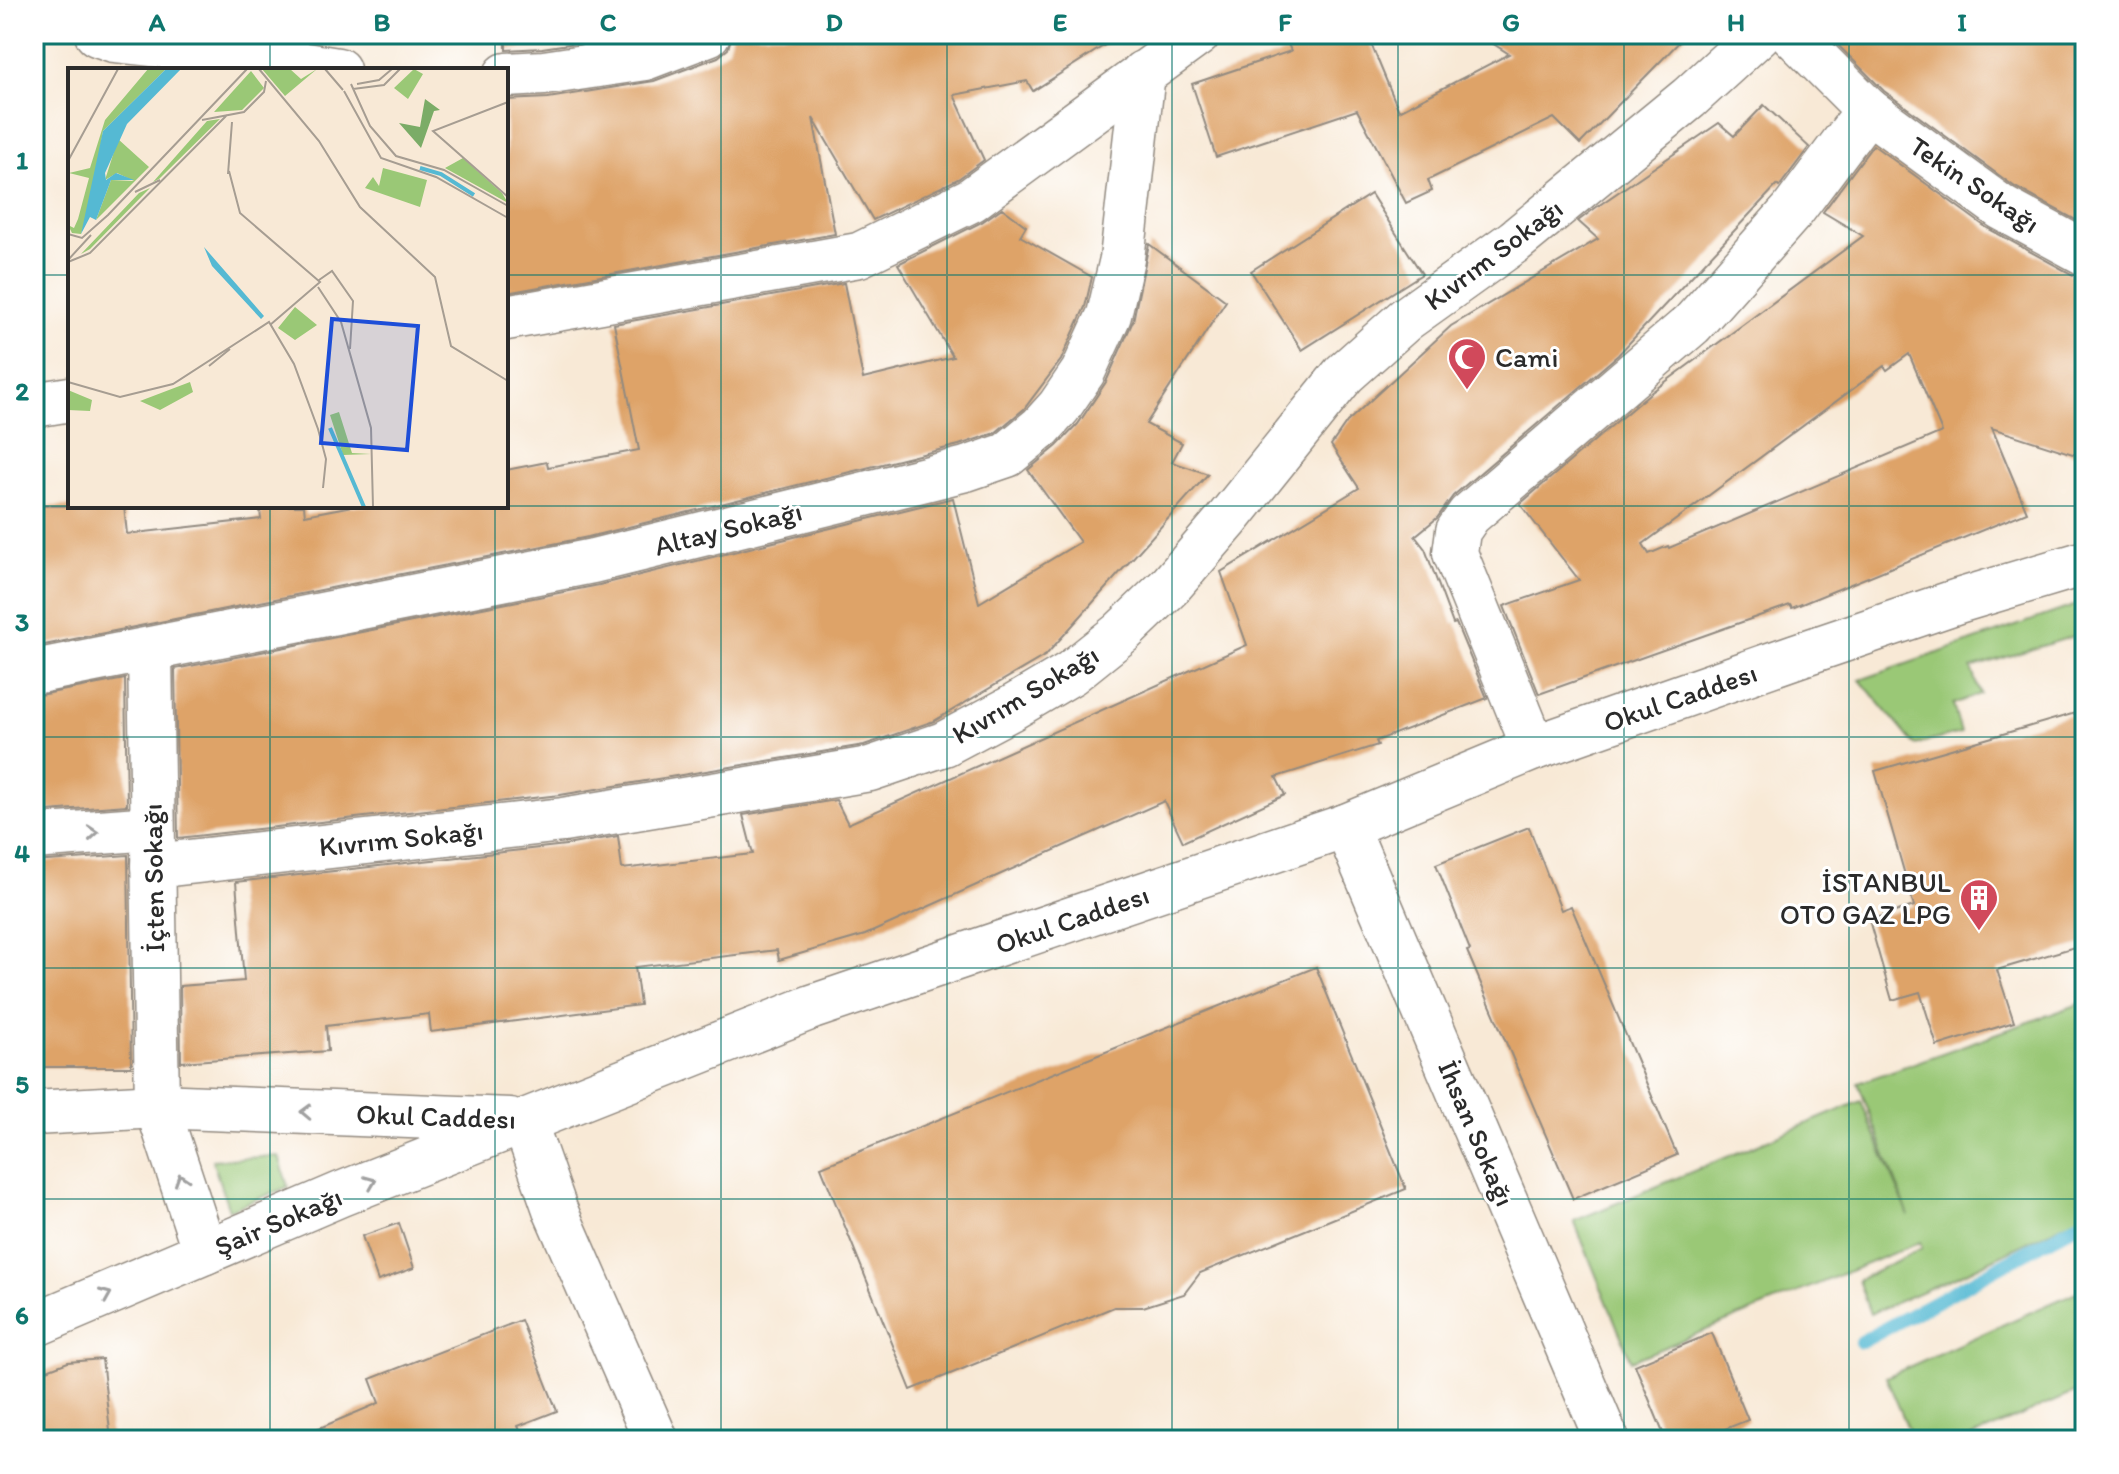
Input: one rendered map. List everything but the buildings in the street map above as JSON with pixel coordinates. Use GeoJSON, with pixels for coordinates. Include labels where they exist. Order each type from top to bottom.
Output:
{"type":"FeatureCollection","features":[{"type":"Feature","properties":{"kind":"street"},"geometry":{"type":"LineString","coordinates":[[97,34],[114,40],[325,68]]}},
{"type":"Feature","properties":{"kind":"street"},"geometry":{"type":"LineString","coordinates":[[508,75],[544,73],[645,58],[708,34]]}},
{"type":"Feature","properties":{"kind":"street"},"geometry":{"type":"LineString","coordinates":[[508,318],[859,255],[971,200],[1198,34]]}},
{"type":"Feature","properties":{"kind":"street","name":"Kıvrım Sokağı"},"geometry":{"type":"LineString","coordinates":[[34,837],[152,847],[563,820],[870,769],[944,744],[1071,673],[1121,633],[1170,586],[1226,521],[1344,374],[1406,319],[1515,241],[1689,98],[1759,34]]}},
{"type":"Feature","properties":{"kind":"street","name":"Tekin Sokağı"},"geometry":{"type":"LineString","coordinates":[[1792,34],[1868,110],[2002,208],[2085,253]]}},
{"type":"Feature","properties":{"kind":"street","name":"Altay Sokağı"},"geometry":{"type":"LineString","coordinates":[[34,672],[593,561],[966,469],[1007,455],[1041,427],[1059,407],[1083,372],[1109,315],[1122,259],[1143,73]]}},
{"type":"Feature","properties":{"kind":"street"},"geometry":{"type":"LineString","coordinates":[[1534,748],[1455,553],[1458,531],[1469,515],[1692,324],[1793,210],[1868,110]]}},
{"type":"Feature","properties":{"kind":"street"},"geometry":{"type":"LineString","coordinates":[[34,405],[68,399]]}},
{"type":"Feature","properties":{"kind":"street","name":"Okul Caddesı"},"geometry":{"type":"LineString","coordinates":[[34,1113],[157,1106],[524,1121],[812,1007],[1346,826],[1534,748],[1958,601],[2085,563]]}},
{"type":"Feature","properties":{"kind":"street","name":"İçten Sokağı"},"geometry":{"type":"LineString","coordinates":[[150,650],[157,1106],[205,1252]]}},
{"type":"Feature","properties":{"kind":"street","name":"İhsan Sokağı"},"geometry":{"type":"LineString","coordinates":[[1346,826],[1607,1440]]}},
{"type":"Feature","properties":{"kind":"street"},"geometry":{"type":"LineString","coordinates":[[524,1121],[556,1212],[656,1440]]}},
{"type":"Feature","properties":{"kind":"street","name":"Şair Sokağı"},"geometry":{"type":"LineString","coordinates":[[34,1325],[524,1121]]}},
{"type":"Feature","properties":{"kind":"green space"},"geometry":{"type":"Polygon","coordinates":[[[2085,602],[2085,624],[2081,634],[1971,668],[1980,694],[1953,704],[1961,733],[1915,745],[1860,680],[2085,602]]]}},
{"type":"Feature","properties":{"kind":"green space"},"geometry":{"type":"Polygon","coordinates":[[[2085,1002],[2085,1214],[1962,1274],[1870,1314],[1858,1280],[1922,1248],[1920,1242],[1631,1361],[1574,1221],[1861,1101],[1909,1216],[1858,1083],[2085,1002]]]}},
{"type":"Feature","properties":{"kind":"green space"},"geometry":{"type":"Polygon","coordinates":[[[279,1156],[288,1187],[229,1210],[212,1160],[279,1156]]]}},
{"type":"Feature","properties":{"kind":"green space"},"geometry":{"type":"Polygon","coordinates":[[[2076,1292],[2085,1314],[2085,1388],[1965,1440],[1913,1440],[1886,1377],[2076,1292]]]}},
{"type":"Feature","properties":{"kind":"waterway"},"geometry":{"type":"LineString","coordinates":[[1861,1342],[2085,1220]]}},
{"type":"Feature","properties":{"kind":"place","name":"Cami"},"geometry":{"type":"Point","coordinates":[1467,391]}},
{"type":"Feature","properties":{"kind":"place","name":"İSTANBUL OTO GAZ LPG"},"geometry":{"type":"Point","coordinates":[1979,932]}}]}
